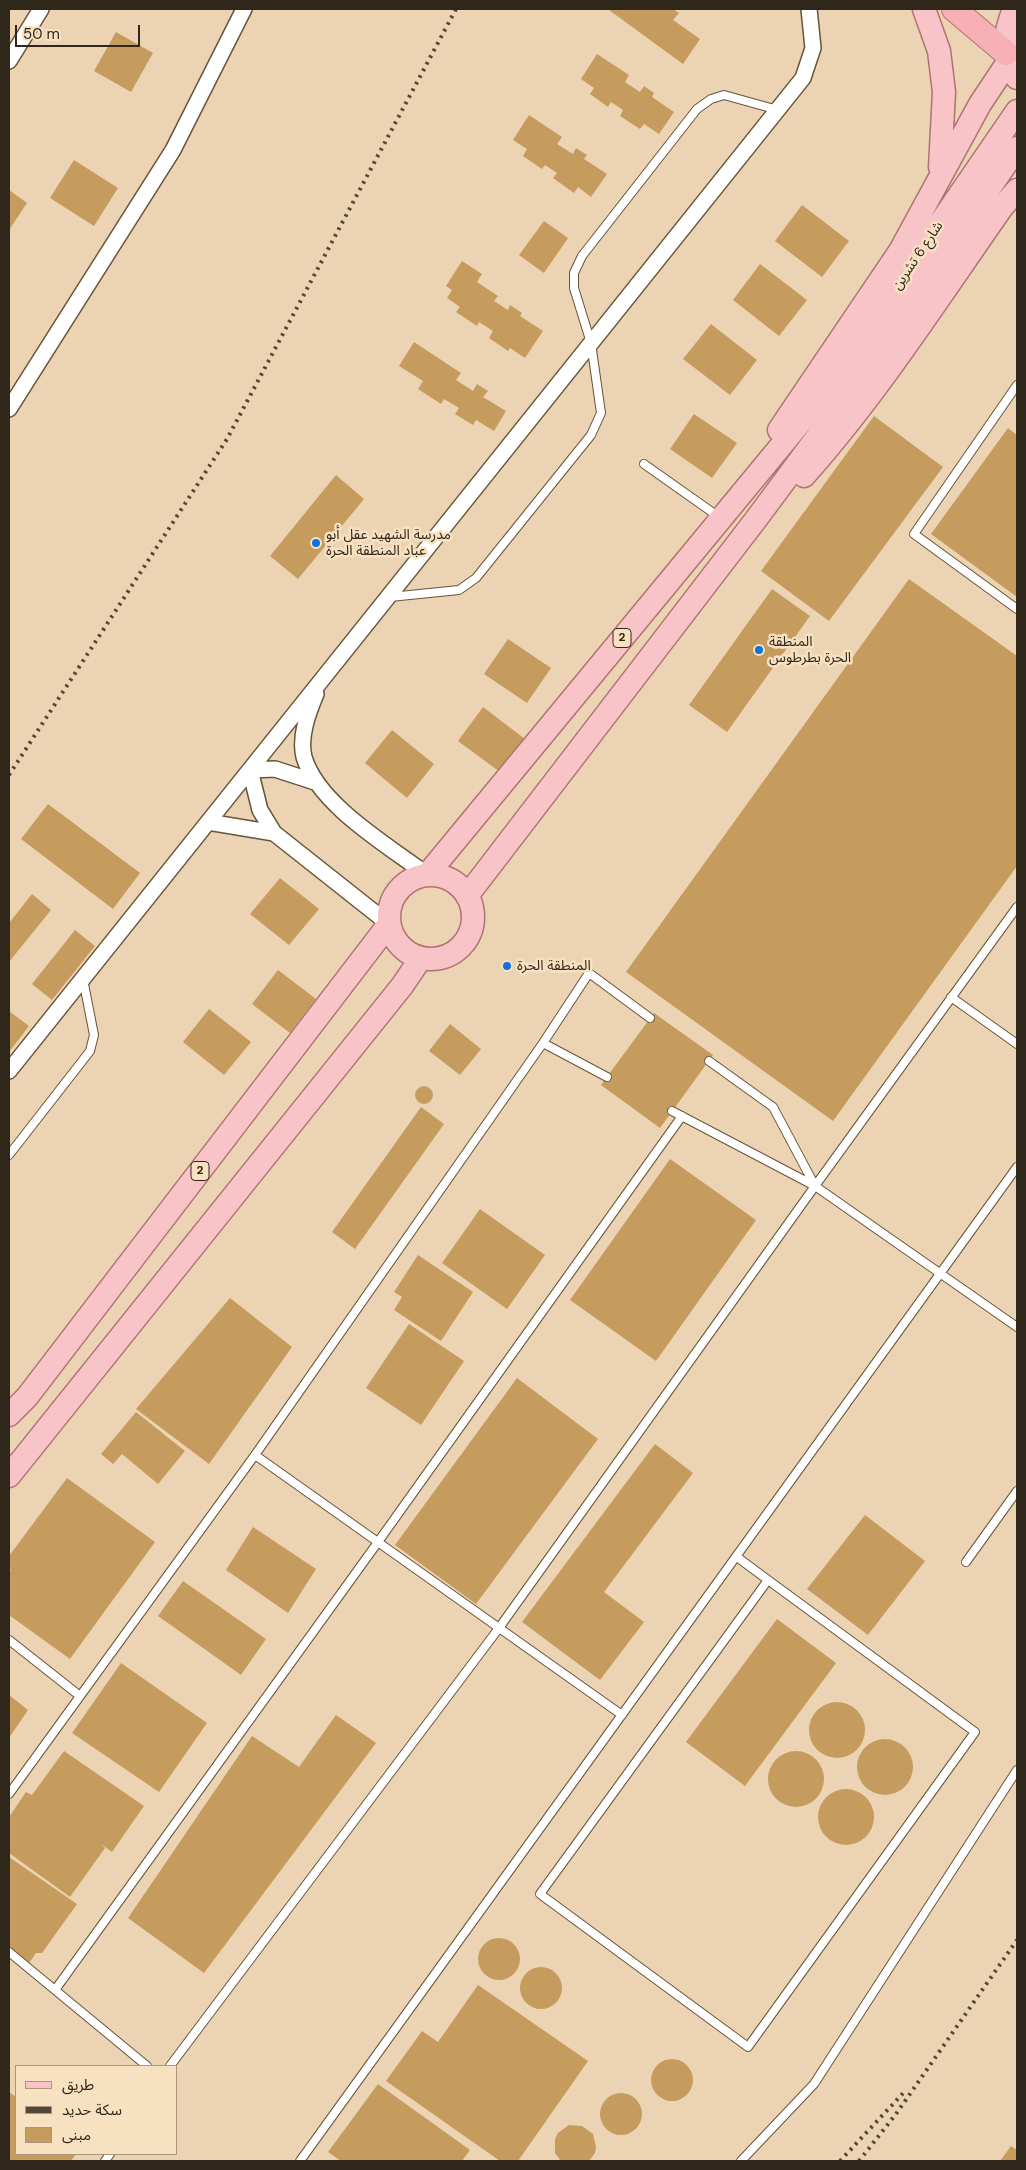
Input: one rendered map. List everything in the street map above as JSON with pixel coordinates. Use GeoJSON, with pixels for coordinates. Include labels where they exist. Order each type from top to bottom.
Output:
{"type":"FeatureCollection","features":[{"type":"Feature","properties":{"kind":"highway"},"geometry":{"type":"LineString","coordinates":[[954,9],[1010,64]]}},
{"type":"Feature","properties":{"kind":"main road"},"geometry":{"type":"LineString","coordinates":[[924,9],[939,51],[944,92],[939,177]]}},
{"type":"Feature","properties":{"kind":"main road"},"geometry":{"type":"LineString","coordinates":[[736,501],[806,389],[900,251],[980,104],[1010,64],[1006,28],[1014,9]]}},
{"type":"Feature","properties":{"kind":"main road","name":"شارع 6 تشرين"},"geometry":{"type":"LineString","coordinates":[[826,407],[1017,111]]}},
{"type":"Feature","properties":{"kind":"main road","name":"شارع 6 تشرين"},"geometry":{"type":"LineString","coordinates":[[826,407],[1017,148]]}},
{"type":"Feature","properties":{"kind":"main road"},"geometry":{"type":"LineString","coordinates":[[757,518],[779,504],[846,426],[1017,190]]}},
{"type":"Feature","properties":{"kind":"main road"},"geometry":{"type":"LineString","coordinates":[[467,896],[757,518],[826,407]]}},
{"type":"Feature","properties":{"kind":"main road","name":"2"},"geometry":{"type":"LineString","coordinates":[[427,875],[721,518],[826,407]]}},
{"type":"Feature","properties":{"kind":"main road"},"geometry":{"type":"LineString","coordinates":[[427,875],[443,877],[457,884],[467,896],[472,909],[473,923],[468,936],[460,948],[448,956],[435,959],[421,958],[406,951],[394,939],[389,924],[389,908],[394,895],[403,885],[414,878],[427,875]]}},
{"type":"Feature","properties":{"kind":"main road","name":"2"},"geometry":{"type":"LineString","coordinates":[[9,1415],[27,1396],[389,924]]}},
{"type":"Feature","properties":{"kind":"main road"},"geometry":{"type":"LineString","coordinates":[[9,1476],[402,986],[421,958]]}},
{"type":"Feature","properties":{"kind":"street"},"geometry":{"type":"LineString","coordinates":[[9,62],[42,9]]}},
{"type":"Feature","properties":{"kind":"street"},"geometry":{"type":"LineString","coordinates":[[9,409],[173,150],[244,9]]}},
{"type":"Feature","properties":{"kind":"street"},"geometry":{"type":"LineString","coordinates":[[9,1071],[803,78],[813,48],[809,9]]}},
{"type":"Feature","properties":{"kind":"street"},"geometry":{"type":"LineString","coordinates":[[324,676],[311,707],[304,731],[304,756],[315,782],[336,806],[427,875]]}},
{"type":"Feature","properties":{"kind":"street"},"geometry":{"type":"LineString","coordinates":[[250,770],[275,769],[315,782]]}},
{"type":"Feature","properties":{"kind":"street"},"geometry":{"type":"LineString","coordinates":[[250,770],[260,810],[274,833],[389,924]]}},
{"type":"Feature","properties":{"kind":"street"},"geometry":{"type":"LineString","coordinates":[[208,822],[274,833]]}},
{"type":"Feature","properties":{"kind":"lane"},"geometry":{"type":"LineString","coordinates":[[388,597],[459,590],[476,578],[592,435],[601,414],[591,343],[574,288],[574,273],[582,256],[697,109],[711,99],[724,95],[778,110]]}},
{"type":"Feature","properties":{"kind":"lane"},"geometry":{"type":"LineString","coordinates":[[1017,386],[914,534],[1017,609]]}},
{"type":"Feature","properties":{"kind":"lane"},"geometry":{"type":"LineString","coordinates":[[644,464],[721,518]]}},
{"type":"Feature","properties":{"kind":"lane"},"geometry":{"type":"LineString","coordinates":[[171,2065],[499,1628],[814,1186],[1017,907]]}},
{"type":"Feature","properties":{"kind":"lane"},"geometry":{"type":"LineString","coordinates":[[9,1794],[255,1455],[543,1043],[589,973],[650,1018]]}},
{"type":"Feature","properties":{"kind":"lane"},"geometry":{"type":"LineString","coordinates":[[9,1155],[90,1051],[94,1035],[83,978]]}},
{"type":"Feature","properties":{"kind":"lane"},"geometry":{"type":"LineString","coordinates":[[951,998],[1017,1044]]}},
{"type":"Feature","properties":{"kind":"lane"},"geometry":{"type":"LineString","coordinates":[[543,1043],[607,1077]]}},
{"type":"Feature","properties":{"kind":"lane"},"geometry":{"type":"LineString","coordinates":[[709,1061],[773,1108],[814,1186]]}},
{"type":"Feature","properties":{"kind":"lane"},"geometry":{"type":"LineString","coordinates":[[672,1111],[814,1186],[1017,1327]]}},
{"type":"Feature","properties":{"kind":"lane"},"geometry":{"type":"LineString","coordinates":[[55,1990],[682,1116]]}},
{"type":"Feature","properties":{"kind":"lane"},"geometry":{"type":"LineString","coordinates":[[300,2161],[738,1557],[1017,1167]]}},
{"type":"Feature","properties":{"kind":"lane"},"geometry":{"type":"LineString","coordinates":[[255,1455],[622,1715]]}},
{"type":"Feature","properties":{"kind":"lane"},"geometry":{"type":"LineString","coordinates":[[966,1562],[1017,1491]]}},
{"type":"Feature","properties":{"kind":"lane"},"geometry":{"type":"LineString","coordinates":[[738,1557],[974,1732],[748,2047],[540,1894],[768,1580]]}},
{"type":"Feature","properties":{"kind":"lane"},"geometry":{"type":"LineString","coordinates":[[9,1640],[80,1696]]}},
{"type":"Feature","properties":{"kind":"lane"},"geometry":{"type":"LineString","coordinates":[[741,2161],[814,2084],[1017,1770]]}},
{"type":"Feature","properties":{"kind":"lane"},"geometry":{"type":"LineString","coordinates":[[9,1952],[146,2065]]}},
{"type":"Feature","properties":{"kind":"building"},"geometry":{"type":"Polygon","coordinates":[[[610,9],[673,9],[679,13],[673,20],[700,39],[683,64],[610,9]]]}},
{"type":"Feature","properties":{"kind":"building"},"geometry":{"type":"Polygon","coordinates":[[[116,32],[153,53],[131,92],[94,71],[116,32]]]}},
{"type":"Feature","properties":{"kind":"building"},"geometry":{"type":"Polygon","coordinates":[[[597,54],[629,75],[625,82],[640,92],[644,86],[654,93],[652,97],[674,112],[659,134],[644,124],[640,129],[620,116],[623,110],[611,102],[608,107],[590,94],[594,88],[581,79],[597,54]]]}},
{"type":"Feature","properties":{"kind":"building"},"geometry":{"type":"Polygon","coordinates":[[[529,115],[562,137],[557,144],[573,154],[576,148],[587,155],[584,159],[607,174],[591,197],[578,187],[574,193],[553,178],[557,173],[545,165],[542,169],[523,156],[527,149],[513,140],[529,115]]]}},
{"type":"Feature","properties":{"kind":"building"},"geometry":{"type":"Polygon","coordinates":[[[74,160],[118,188],[94,226],[50,198],[74,160]]]}},
{"type":"Feature","properties":{"kind":"building"},"geometry":{"type":"Polygon","coordinates":[[[9,190],[27,203],[9,230],[9,190]]]}},
{"type":"Feature","properties":{"kind":"building"},"geometry":{"type":"Polygon","coordinates":[[[802,205],[849,241],[822,277],[775,241],[802,205]]]}},
{"type":"Feature","properties":{"kind":"building"},"geometry":{"type":"Polygon","coordinates":[[[544,221],[568,238],[544,273],[519,255],[544,221]]]}},
{"type":"Feature","properties":{"kind":"building"},"geometry":{"type":"Polygon","coordinates":[[[462,261],[482,274],[477,282],[498,296],[494,301],[508,310],[510,305],[522,313],[520,316],[543,331],[525,358],[510,348],[508,351],[489,338],[493,331],[479,322],[477,326],[456,312],[460,307],[447,298],[452,290],[446,286],[462,261]]]}},
{"type":"Feature","properties":{"kind":"building"},"geometry":{"type":"Polygon","coordinates":[[[760,264],[807,300],[779,336],[733,300],[760,264]]]}},
{"type":"Feature","properties":{"kind":"building"},"geometry":{"type":"Polygon","coordinates":[[[711,324],[757,360],[730,395],[683,359],[711,324]]]}},
{"type":"Feature","properties":{"kind":"building"},"geometry":{"type":"Polygon","coordinates":[[[414,342],[461,373],[456,380],[473,391],[477,384],[488,391],[483,397],[506,411],[494,431],[476,420],[473,425],[455,414],[459,408],[444,399],[441,404],[418,389],[423,381],[399,366],[414,342]]]}},
{"type":"Feature","properties":{"kind":"building"},"geometry":{"type":"Polygon","coordinates":[[[694,414],[737,443],[712,478],[670,449],[694,414]]]}},
{"type":"Feature","properties":{"kind":"building"},"geometry":{"type":"Polygon","coordinates":[[[874,416],[943,467],[829,621],[761,571],[874,416]]]}},
{"type":"Feature","properties":{"kind":"building"},"geometry":{"type":"Polygon","coordinates":[[[1008,428],[1017,435],[1017,597],[931,534],[1008,428]]]}},
{"type":"Feature","properties":{"kind":"building"},"geometry":{"type":"Polygon","coordinates":[[[336,475],[364,499],[298,579],[270,556],[336,475]]]}},
{"type":"Feature","properties":{"kind":"building"},"geometry":{"type":"Polygon","coordinates":[[[909,579],[1017,656],[1017,866],[833,1121],[626,972],[909,579]]]}},
{"type":"Feature","properties":{"kind":"building"},"geometry":{"type":"Polygon","coordinates":[[[772,589],[810,616],[727,732],[689,705],[772,589]]]}},
{"type":"Feature","properties":{"kind":"building"},"geometry":{"type":"Polygon","coordinates":[[[508,639],[551,668],[527,703],[484,674],[508,639]]]}},
{"type":"Feature","properties":{"kind":"building"},"geometry":{"type":"Polygon","coordinates":[[[483,707],[525,739],[500,772],[458,741],[483,707]]]}},
{"type":"Feature","properties":{"kind":"building"},"geometry":{"type":"Polygon","coordinates":[[[392,730],[434,764],[407,798],[365,763],[392,730]]]}},
{"type":"Feature","properties":{"kind":"building"},"geometry":{"type":"Polygon","coordinates":[[[48,804],[140,873],[113,909],[21,839],[48,804]]]}},
{"type":"Feature","properties":{"kind":"building"},"geometry":{"type":"Polygon","coordinates":[[[280,878],[319,909],[289,945],[250,914],[280,878]]]}},
{"type":"Feature","properties":{"kind":"building"},"geometry":{"type":"Polygon","coordinates":[[[32,894],[51,910],[9,962],[9,923],[32,894]]]}},
{"type":"Feature","properties":{"kind":"building"},"geometry":{"type":"Polygon","coordinates":[[[75,930],[95,946],[52,1000],[32,984],[75,930]]]}},
{"type":"Feature","properties":{"kind":"building"},"geometry":{"type":"Polygon","coordinates":[[[278,970],[316,999],[290,1033],[252,1004],[278,970]]]}},
{"type":"Feature","properties":{"kind":"building"},"geometry":{"type":"Polygon","coordinates":[[[209,1009],[251,1042],[224,1075],[183,1042],[209,1009]]]}},
{"type":"Feature","properties":{"kind":"building"},"geometry":{"type":"Polygon","coordinates":[[[10,1012],[29,1026],[9,1052],[9,1014],[10,1012]]]}},
{"type":"Feature","properties":{"kind":"building"},"geometry":{"type":"Polygon","coordinates":[[[654,1013],[713,1055],[660,1128],[601,1085],[654,1013]]]}},
{"type":"Feature","properties":{"kind":"building"},"geometry":{"type":"Polygon","coordinates":[[[450,1024],[481,1049],[460,1075],[429,1051],[450,1024]]]}},
{"type":"Feature","properties":{"kind":"building"},"geometry":{"type":"Polygon","coordinates":[[[424,1086],[430,1089],[433,1095],[430,1101],[424,1104],[418,1101],[415,1095],[418,1089],[424,1086]]]}},
{"type":"Feature","properties":{"kind":"building"},"geometry":{"type":"Polygon","coordinates":[[[421,1107],[444,1124],[355,1249],[332,1232],[421,1107]]]}},
{"type":"Feature","properties":{"kind":"building"},"geometry":{"type":"Polygon","coordinates":[[[670,1159],[756,1220],[656,1361],[570,1300],[670,1159]]]}},
{"type":"Feature","properties":{"kind":"building"},"geometry":{"type":"Polygon","coordinates":[[[480,1209],[545,1255],[507,1309],[442,1263],[480,1209]]]}},
{"type":"Feature","properties":{"kind":"building"},"geometry":{"type":"Polygon","coordinates":[[[418,1255],[473,1292],[441,1341],[394,1310],[402,1297],[394,1292],[418,1255]]]}},
{"type":"Feature","properties":{"kind":"building"},"geometry":{"type":"Polygon","coordinates":[[[230,1298],[292,1347],[209,1464],[136,1409],[230,1298]]]}},
{"type":"Feature","properties":{"kind":"building"},"geometry":{"type":"Polygon","coordinates":[[[409,1324],[464,1361],[421,1425],[366,1388],[409,1324]]]}},
{"type":"Feature","properties":{"kind":"building"},"geometry":{"type":"Polygon","coordinates":[[[517,1378],[598,1439],[476,1604],[395,1545],[517,1378]]]}},
{"type":"Feature","properties":{"kind":"building"},"geometry":{"type":"Polygon","coordinates":[[[136,1412],[185,1451],[158,1484],[122,1454],[113,1464],[101,1454],[136,1412]]]}},
{"type":"Feature","properties":{"kind":"building"},"geometry":{"type":"Polygon","coordinates":[[[655,1444],[693,1473],[604,1592],[644,1622],[600,1680],[522,1622],[655,1444]]]}},
{"type":"Feature","properties":{"kind":"building"},"geometry":{"type":"Polygon","coordinates":[[[67,1478],[155,1542],[70,1659],[9,1615],[9,1573],[11,1570],[9,1568],[9,1556],[67,1478]]]}},
{"type":"Feature","properties":{"kind":"building"},"geometry":{"type":"Polygon","coordinates":[[[865,1515],[925,1561],[868,1635],[807,1589],[865,1515]]]}},
{"type":"Feature","properties":{"kind":"building"},"geometry":{"type":"Polygon","coordinates":[[[253,1527],[316,1569],[288,1613],[226,1570],[253,1527]]]}},
{"type":"Feature","properties":{"kind":"building"},"geometry":{"type":"Polygon","coordinates":[[[183,1581],[266,1639],[241,1675],[158,1616],[183,1581]]]}},
{"type":"Feature","properties":{"kind":"building"},"geometry":{"type":"Polygon","coordinates":[[[777,1619],[836,1663],[745,1786],[686,1742],[777,1619]]]}},
{"type":"Feature","properties":{"kind":"building"},"geometry":{"type":"Polygon","coordinates":[[[121,1663],[207,1723],[159,1792],[72,1733],[121,1663]]]}},
{"type":"Feature","properties":{"kind":"building"},"geometry":{"type":"Polygon","coordinates":[[[9,1695],[28,1710],[9,1738],[9,1695]]]}},
{"type":"Feature","properties":{"kind":"building"},"geometry":{"type":"Polygon","coordinates":[[[831,1702],[843,1702],[853,1706],[861,1714],[865,1730],[861,1746],[853,1754],[843,1758],[831,1758],[821,1754],[813,1746],[809,1736],[809,1724],[813,1714],[821,1706],[831,1702]]]}},
{"type":"Feature","properties":{"kind":"building"},"geometry":{"type":"Polygon","coordinates":[[[336,1715],[376,1743],[204,1973],[128,1918],[252,1736],[299,1767],[336,1715]]]}},
{"type":"Feature","properties":{"kind":"building"},"geometry":{"type":"Polygon","coordinates":[[[879,1739],[891,1739],[901,1743],[909,1751],[913,1767],[909,1783],[901,1791],[891,1795],[879,1795],[869,1791],[861,1783],[857,1773],[857,1761],[861,1751],[869,1743],[879,1739]]]}},
{"type":"Feature","properties":{"kind":"building"},"geometry":{"type":"Polygon","coordinates":[[[64,1751],[144,1806],[112,1852],[101,1844],[105,1848],[70,1897],[9,1853],[9,1817],[26,1792],[32,1795],[64,1751]]]}},
{"type":"Feature","properties":{"kind":"building"},"geometry":{"type":"Polygon","coordinates":[[[790,1751],[802,1751],[812,1755],[820,1763],[824,1779],[820,1795],[812,1803],[802,1807],[790,1807],[780,1803],[772,1795],[768,1785],[768,1773],[772,1763],[780,1755],[790,1751]]]}},
{"type":"Feature","properties":{"kind":"building"},"geometry":{"type":"Polygon","coordinates":[[[840,1789],[852,1789],[862,1793],[870,1801],[874,1817],[870,1833],[862,1841],[852,1845],[840,1845],[830,1841],[822,1833],[818,1823],[818,1811],[822,1801],[830,1793],[840,1789]]]}},
{"type":"Feature","properties":{"kind":"building"},"geometry":{"type":"Polygon","coordinates":[[[9,1857],[77,1904],[42,1953],[36,1953],[29,1963],[9,1948],[9,1857]]]}},
{"type":"Feature","properties":{"kind":"building"},"geometry":{"type":"Polygon","coordinates":[[[495,1938],[503,1938],[514,1944],[520,1959],[514,1974],[503,1980],[495,1980],[484,1974],[478,1963],[478,1955],[484,1944],[495,1938]]]}},
{"type":"Feature","properties":{"kind":"building"},"geometry":{"type":"Polygon","coordinates":[[[537,1967],[545,1967],[556,1973],[562,1988],[556,2003],[545,2009],[537,2009],[526,2003],[520,1992],[520,1984],[526,1973],[537,1967]]]}},
{"type":"Feature","properties":{"kind":"building"},"geometry":{"type":"Polygon","coordinates":[[[478,1985],[588,2061],[518,2161],[500,2161],[386,2081],[422,2031],[438,2042],[478,1985]]]}},
{"type":"Feature","properties":{"kind":"building"},"geometry":{"type":"Polygon","coordinates":[[[668,2059],[676,2059],[687,2065],[693,2080],[687,2095],[676,2101],[668,2101],[657,2095],[651,2084],[651,2076],[657,2065],[668,2059]]]}},
{"type":"Feature","properties":{"kind":"building"},"geometry":{"type":"Polygon","coordinates":[[[378,2084],[470,2150],[462,2161],[341,2161],[328,2152],[378,2084]]]}},
{"type":"Feature","properties":{"kind":"building"},"geometry":{"type":"Polygon","coordinates":[[[9,2092],[15,2096],[15,2155],[75,2155],[71,2161],[9,2161],[9,2092]]]}},
{"type":"Feature","properties":{"kind":"building"},"geometry":{"type":"Polygon","coordinates":[[[621,2093],[636,2099],[642,2114],[636,2129],[621,2135],[606,2129],[600,2114],[606,2099],[621,2093]]]}},
{"type":"Feature","properties":{"kind":"building"},"geometry":{"type":"Polygon","coordinates":[[[569,2125],[582,2126],[593,2134],[596,2147],[595,2153],[589,2161],[561,2161],[555,2153],[555,2139],[558,2133],[569,2125]]]}},
{"type":"Feature","properties":{"kind":"building"},"geometry":{"type":"Polygon","coordinates":[[[1011,2146],[1017,2150],[1017,2161],[1000,2161],[1011,2146]]]}},
{"type":"Feature","properties":{"kind":"railway"},"geometry":{"type":"LineString","coordinates":[[9,775],[227,439],[456,9]]}},
{"type":"Feature","properties":{"kind":"railway"},"geometry":{"type":"LineString","coordinates":[[859,2161],[896,2114],[1017,1940]]}},
{"type":"Feature","properties":{"kind":"railway"},"geometry":{"type":"LineString","coordinates":[[840,2161],[906,2090]]}},
{"type":"Feature","properties":{"kind":"place","name":"مدرسة الشهيد عقل أبو عباد المنطقة الحرة"},"geometry":{"type":"Point","coordinates":[316,543]}},
{"type":"Feature","properties":{"kind":"place","name":"المنطقة الحرة بطرطوس"},"geometry":{"type":"Point","coordinates":[759,650]}},
{"type":"Feature","properties":{"kind":"place","name":"المنطقة الحرة"},"geometry":{"type":"Point","coordinates":[507,966]}}]}
